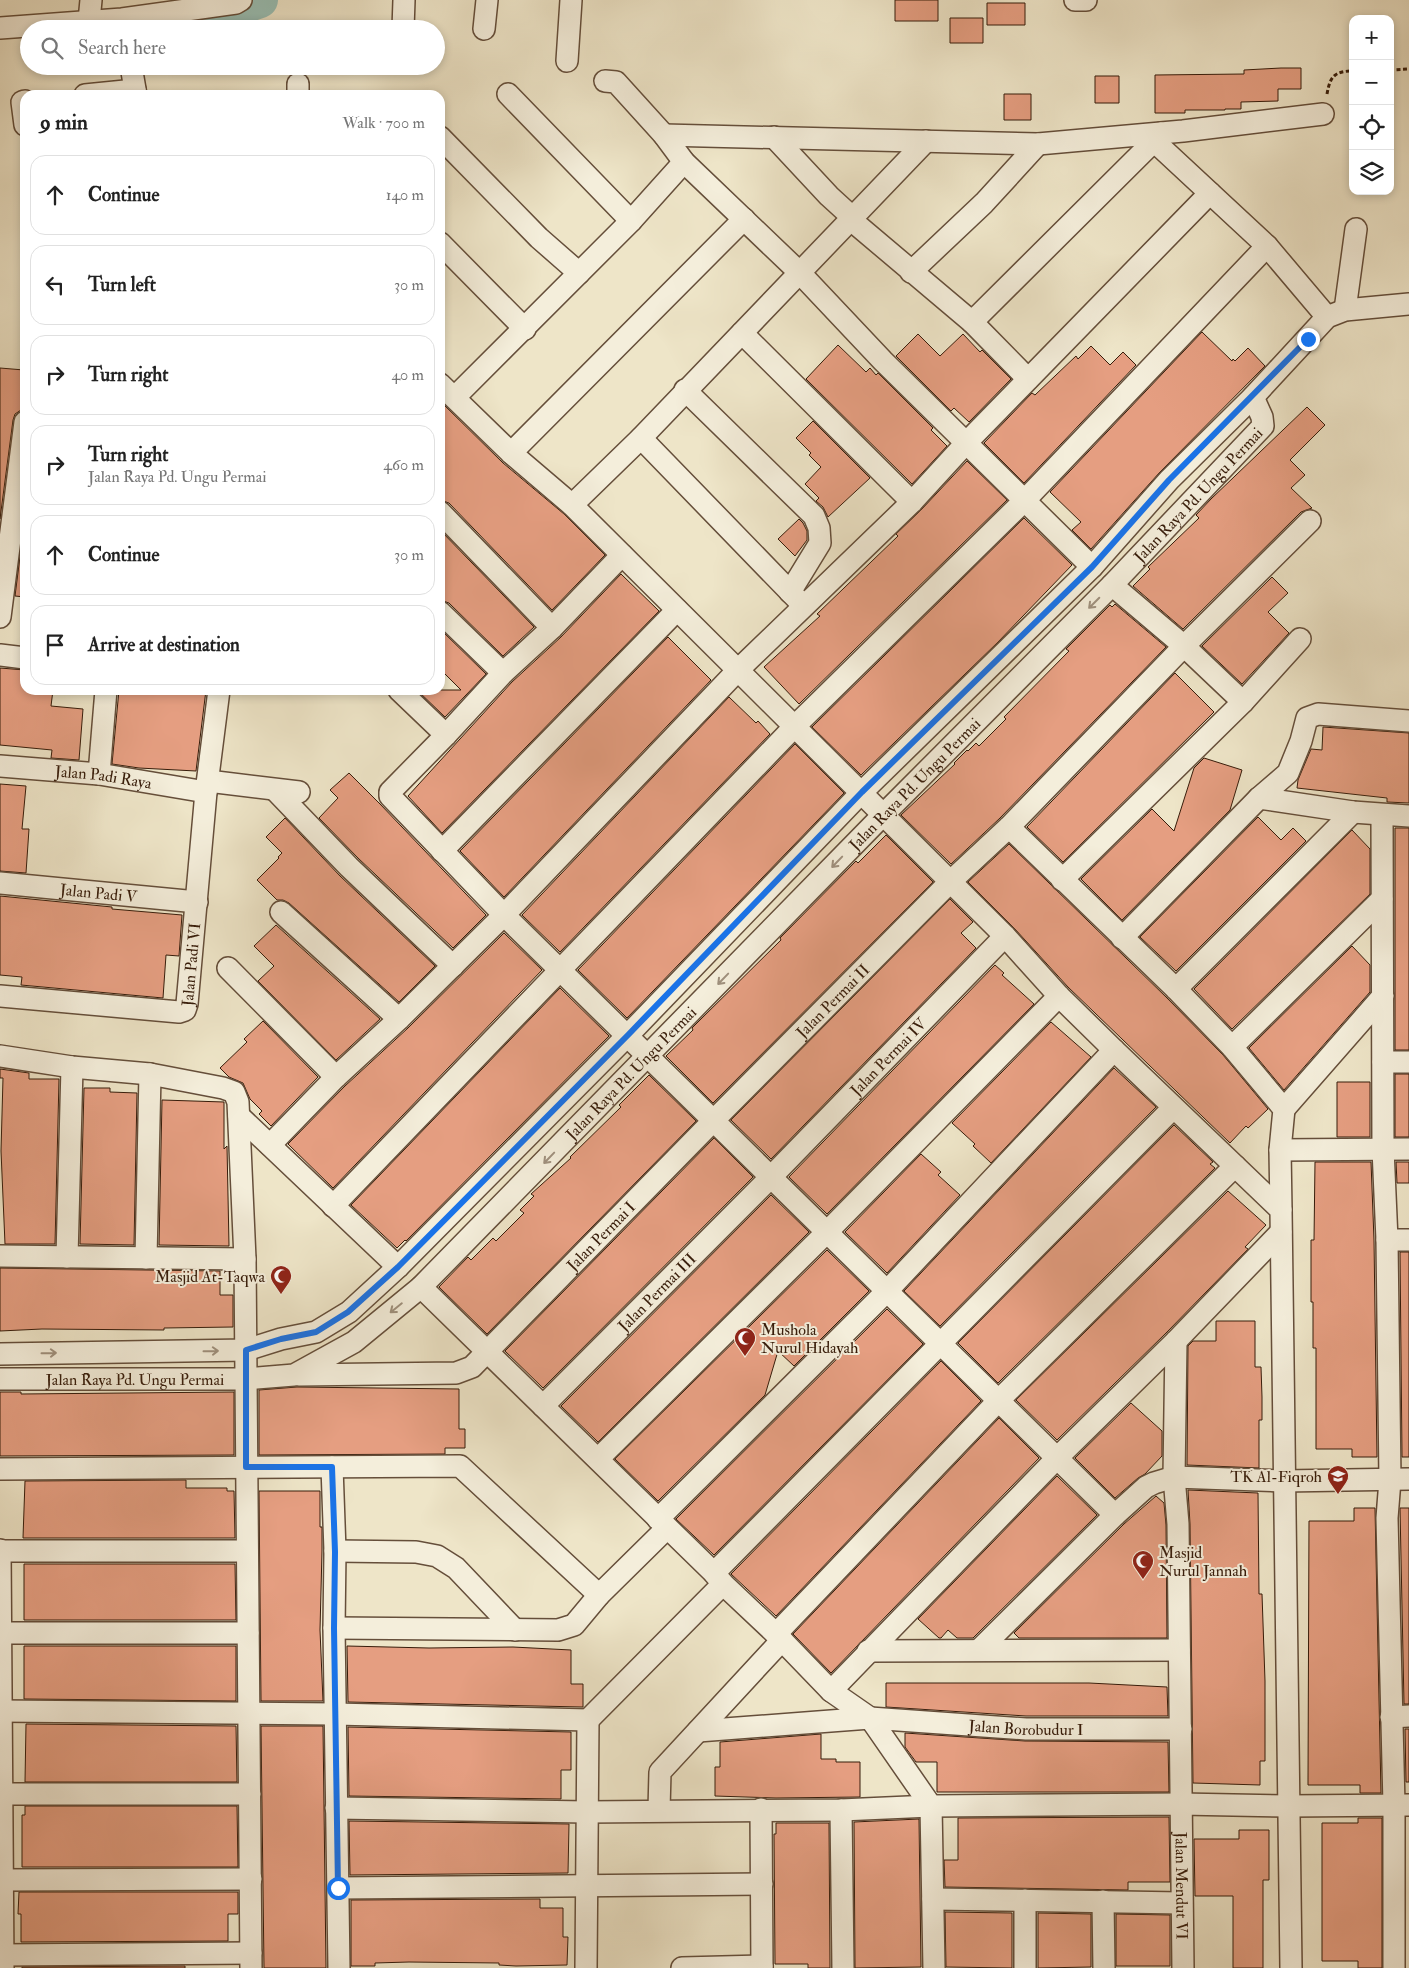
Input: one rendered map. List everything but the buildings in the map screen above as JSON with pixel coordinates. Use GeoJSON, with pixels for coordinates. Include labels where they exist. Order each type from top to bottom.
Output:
{"type":"FeatureCollection","features":[{"type":"Feature","properties":{"kind":"street"},"geometry":{"type":"LineString","coordinates":[[89,20],[91,0]]}},
{"type":"Feature","properties":{"kind":"street"},"geometry":{"type":"LineString","coordinates":[[145,20],[236,3],[241,0]]}},
{"type":"Feature","properties":{"kind":"street"},"geometry":{"type":"LineString","coordinates":[[403,20],[404,0]]}},
{"type":"Feature","properties":{"kind":"street"},"geometry":{"type":"LineString","coordinates":[[484,29],[487,0]]}},
{"type":"Feature","properties":{"kind":"street"},"geometry":{"type":"LineString","coordinates":[[567,61],[571,0]]}},
{"type":"Feature","properties":{"kind":"street"},"geometry":{"type":"LineString","coordinates":[[1075,0],[1086,0]]}},
{"type":"Feature","properties":{"kind":"street"},"geometry":{"type":"LineString","coordinates":[[0,28],[20,26]]}},
{"type":"Feature","properties":{"kind":"street"},"geometry":{"type":"LineString","coordinates":[[132,75],[135,90]]}},
{"type":"Feature","properties":{"kind":"street"},"geometry":{"type":"LineString","coordinates":[[605,81],[616,82],[664,135],[684,162],[799,272],[883,361],[1092,567]]}},
{"type":"Feature","properties":{"kind":"street"},"geometry":{"type":"LineString","coordinates":[[508,94],[631,222]]}},
{"type":"Feature","properties":{"kind":"street"},"geometry":{"type":"LineString","coordinates":[[664,135],[1038,144],[1158,137],[1323,114]]}},
{"type":"Feature","properties":{"kind":"street"},"geometry":{"type":"LineString","coordinates":[[774,137],[851,218],[911,272],[972,322],[1028,379]]}},
{"type":"Feature","properties":{"kind":"street"},"geometry":{"type":"LineString","coordinates":[[1158,137],[1210,193],[1336,314]]}},
{"type":"Feature","properties":{"kind":"street"},"geometry":{"type":"LineString","coordinates":[[972,322],[1158,137]]}},
{"type":"Feature","properties":{"kind":"street"},"geometry":{"type":"LineString","coordinates":[[572,505],[641,438],[926,141]]}},
{"type":"Feature","properties":{"kind":"street"},"geometry":{"type":"LineString","coordinates":[[445,142],[539,238],[579,274]]}},
{"type":"Feature","properties":{"kind":"street"},"geometry":{"type":"LineString","coordinates":[[911,272],[984,203],[1038,144]]}},
{"type":"Feature","properties":{"kind":"street"},"geometry":{"type":"LineString","coordinates":[[684,162],[631,222],[525,328],[447,390],[511,453],[572,505],[1005,936],[1059,996],[1173,1108],[1281,1210]]}},
{"type":"Feature","properties":{"kind":"street"},"geometry":{"type":"LineString","coordinates":[[270,1146],[336,1077],[399,1019],[504,915],[738,670],[798,599],[912,502],[967,442],[1210,193]]}},
{"type":"Feature","properties":{"kind":"street"},"geometry":{"type":"LineString","coordinates":[[511,453],[744,219]]}},
{"type":"Feature","properties":{"kind":"street"},"geometry":{"type":"LineString","coordinates":[[1336,314],[1356,229]]}},
{"type":"Feature","properties":{"kind":"street"},"geometry":{"type":"LineString","coordinates":[[333,1206],[559,969],[795,726],[1026,500],[1267,246]]}},
{"type":"Feature","properties":{"kind":"street"},"geometry":{"type":"LineString","coordinates":[[445,248],[525,328]]}},
{"type":"Feature","properties":{"kind":"street"},"geometry":{"type":"LineString","coordinates":[[1253,397],[1308,339],[1336,314],[1409,304]]}},
{"type":"Feature","properties":{"kind":"street"},"geometry":{"type":"LineString","coordinates":[[742,332],[912,502]]}},
{"type":"Feature","properties":{"kind":"street"},"geometry":{"type":"LineString","coordinates":[[685,390],[814,516],[819,528],[820,543],[798,599]]}},
{"type":"Feature","properties":{"kind":"street","name":"Jalan Raya Pd. Ungu Permai"},"geometry":{"type":"LineString","coordinates":[[0,1354],[246,1350],[281,1339],[316,1332],[348,1312],[398,1267],[628,1035],[862,792],[1092,567],[1169,480],[1253,397],[1262,417],[1263,426],[1112,585],[883,815],[421,1287],[354,1342],[294,1375],[246,1379],[0,1379]]}},
{"type":"Feature","properties":{"kind":"street"},"geometry":{"type":"LineString","coordinates":[[641,438],[798,599]]}},
{"type":"Feature","properties":{"kind":"street"},"geometry":{"type":"LineString","coordinates":[[0,617],[20,461]]}},
{"type":"Feature","properties":{"kind":"street"},"geometry":{"type":"LineString","coordinates":[[445,517],[552,628]]}},
{"type":"Feature","properties":{"kind":"street","name":"Jalan Permai II"},"geometry":{"type":"LineString","coordinates":[[714,1120],[950,882],[1009,827],[1184,646],[1310,522]]}},
{"type":"Feature","properties":{"kind":"street"},"geometry":{"type":"LineString","coordinates":[[622,555],[552,628],[503,673],[446,736],[389,794],[391,798],[504,915],[1115,1515]]}},
{"type":"Feature","properties":{"kind":"street"},"geometry":{"type":"LineString","coordinates":[[1112,585],[1184,646],[1243,702]]}},
{"type":"Feature","properties":{"kind":"street"},"geometry":{"type":"LineString","coordinates":[[442,851],[677,610]]}},
{"type":"Feature","properties":{"kind":"street"},"geometry":{"type":"LineString","coordinates":[[445,617],[503,673]]}},
{"type":"Feature","properties":{"kind":"street"},"geometry":{"type":"LineString","coordinates":[[1062,880],[1243,702],[1300,639]]}},
{"type":"Feature","properties":{"kind":"street"},"geometry":{"type":"LineString","coordinates":[[0,655],[20,657]]}},
{"type":"Feature","properties":{"kind":"street"},"geometry":{"type":"LineString","coordinates":[[99,774],[106,695]]}},
{"type":"Feature","properties":{"kind":"street","name":"Jalan Padi VI"},"geometry":{"type":"LineString","coordinates":[[0,996],[179,1012],[185,1010],[198,902],[207,787],[218,695]]}},
{"type":"Feature","properties":{"kind":"street"},"geometry":{"type":"LineString","coordinates":[[404,695],[446,736]]}},
{"type":"Feature","properties":{"kind":"street"},"geometry":{"type":"LineString","coordinates":[[1122,938],[1259,798],[1288,773],[1301,741],[1307,718],[1312,715],[1409,721]]}},
{"type":"Feature","properties":{"kind":"street","name":"Jalan Padi Raya"},"geometry":{"type":"LineString","coordinates":[[0,766],[99,774],[207,787],[299,792]]}},
{"type":"Feature","properties":{"kind":"street"},"geometry":{"type":"LineString","coordinates":[[275,790],[348,867],[453,966]]}},
{"type":"Feature","properties":{"kind":"street"},"geometry":{"type":"LineString","coordinates":[[1259,798],[1353,812],[1409,816]]}},
{"type":"Feature","properties":{"kind":"street"},"geometry":{"type":"LineString","coordinates":[[1176,989],[1353,812]]}},
{"type":"Feature","properties":{"kind":"street"},"geometry":{"type":"LineString","coordinates":[[1382,815],[1384,1149],[1399,1480],[1388,1518],[1400,1716],[1402,1805],[1401,1897],[1394,1968]]}},
{"type":"Feature","properties":{"kind":"street"},"geometry":{"type":"LineString","coordinates":[[1009,827],[1232,1046],[1284,1109]]}},
{"type":"Feature","properties":{"kind":"street","name":"Jalan Padi V"},"geometry":{"type":"LineString","coordinates":[[0,883],[198,902]]}},
{"type":"Feature","properties":{"kind":"street"},"geometry":{"type":"LineString","coordinates":[[1232,1046],[1382,899]]}},
{"type":"Feature","properties":{"kind":"street"},"geometry":{"type":"LineString","coordinates":[[281,912],[399,1019]]}},
{"type":"Feature","properties":{"kind":"street","name":"Jalan Permai IV"},"geometry":{"type":"LineString","coordinates":[[771,1177],[1005,936]]}},
{"type":"Feature","properties":{"kind":"street"},"geometry":{"type":"LineString","coordinates":[[228,968],[336,1077]]}},
{"type":"Feature","properties":{"kind":"street"},"geometry":{"type":"LineString","coordinates":[[598,1459],[827,1232],[1059,996]]}},
{"type":"Feature","properties":{"kind":"street"},"geometry":{"type":"LineString","coordinates":[[1291,1968],[1280,1150],[1284,1109],[1383,996]]}},
{"type":"Feature","properties":{"kind":"street"},"geometry":{"type":"LineString","coordinates":[[334,1628],[558,1630],[574,1625],[662,1524],[887,1291],[1114,1050]]}},
{"type":"Feature","properties":{"kind":"street"},"geometry":{"type":"LineString","coordinates":[[0,1056],[72,1067],[150,1074],[234,1092],[238,1102],[245,1259],[251,1961],[3,1962],[0,1551],[247,1551]]}},
{"type":"Feature","properties":{"kind":"street"},"geometry":{"type":"LineString","coordinates":[[1383,1062],[1409,1062]]}},
{"type":"Feature","properties":{"kind":"street"},"geometry":{"type":"LineString","coordinates":[[67,1257],[72,1067]]}},
{"type":"Feature","properties":{"kind":"street"},"geometry":{"type":"LineString","coordinates":[[146,1258],[150,1074]]}},
{"type":"Feature","properties":{"kind":"street"},"geometry":{"type":"LineString","coordinates":[[586,1968],[588,1720],[942,1344],[1173,1108]]}},
{"type":"Feature","properties":{"kind":"street"},"geometry":{"type":"LineString","coordinates":[[239,1116],[398,1267]]}},
{"type":"Feature","properties":{"kind":"street","name":"Jalan Permai I"},"geometry":{"type":"LineString","coordinates":[[294,1375],[456,1373],[472,1367],[714,1120]]}},
{"type":"Feature","properties":{"kind":"street"},"geometry":{"type":"LineString","coordinates":[[1280,1150],[1409,1149]]}},
{"type":"Feature","properties":{"kind":"street"},"geometry":{"type":"LineString","coordinates":[[660,1810],[660,1772],[779,1637],[999,1400],[1235,1166]]}},
{"type":"Feature","properties":{"kind":"street","name":"Jalan Permai III"},"geometry":{"type":"LineString","coordinates":[[543,1406],[771,1177]]}},
{"type":"Feature","properties":{"kind":"street"},"geometry":{"type":"LineString","coordinates":[[831,1691],[1057,1458],[1176,1341],[1281,1232]]}},
{"type":"Feature","properties":{"kind":"street"},"geometry":{"type":"LineString","coordinates":[[1387,1240],[1409,1240]]}},
{"type":"Feature","properties":{"kind":"street"},"geometry":{"type":"LineString","coordinates":[[0,1256],[245,1259]]}},
{"type":"Feature","properties":{"kind":"street"},"geometry":{"type":"LineString","coordinates":[[421,1287],[779,1637],[831,1691],[870,1718],[932,1806],[934,1968]]}},
{"type":"Feature","properties":{"kind":"street","name":"Jalan Mendut VI"},"geometry":{"type":"LineString","coordinates":[[1176,1341],[1174,1477],[1178,1524],[1183,1968]]}},
{"type":"Feature","properties":{"kind":"street"},"geometry":{"type":"LineString","coordinates":[[0,1469],[460,1466],[599,1595]]}},
{"type":"Feature","properties":{"kind":"street"},"geometry":{"type":"LineString","coordinates":[[332,1467],[335,1552],[334,1628],[339,1968]]}},
{"type":"Feature","properties":{"kind":"street"},"geometry":{"type":"LineString","coordinates":[[979,1650],[1115,1515],[1146,1487],[1154,1483],[1174,1477],[1283,1481],[1399,1480]]}},
{"type":"Feature","properties":{"kind":"street"},"geometry":{"type":"LineString","coordinates":[[335,1552],[416,1552],[437,1556],[456,1568],[515,1630]]}},
{"type":"Feature","properties":{"kind":"street"},"geometry":{"type":"LineString","coordinates":[[1,1633],[248,1633]]}},
{"type":"Feature","properties":{"kind":"street"},"geometry":{"type":"LineString","coordinates":[[868,1651],[1179,1650]]}},
{"type":"Feature","properties":{"kind":"street"},"geometry":{"type":"LineString","coordinates":[[1,1712],[335,1714],[588,1720]]}},
{"type":"Feature","properties":{"kind":"street","name":"Jalan Borobudur I"},"geometry":{"type":"LineString","coordinates":[[698,1731],[870,1718],[1026,1729],[1181,1729]]}},
{"type":"Feature","properties":{"kind":"street"},"geometry":{"type":"LineString","coordinates":[[2,1794],[250,1794]]}},
{"type":"Feature","properties":{"kind":"street"},"geometry":{"type":"LineString","coordinates":[[336,1808],[587,1812],[841,1810],[932,1806],[1402,1805]]}},
{"type":"Feature","properties":{"kind":"street"},"geometry":{"type":"LineString","coordinates":[[682,1968],[762,1967],[761,1810]]}},
{"type":"Feature","properties":{"kind":"street"},"geometry":{"type":"LineString","coordinates":[[841,1810],[843,1968]]}},
{"type":"Feature","properties":{"kind":"street"},"geometry":{"type":"LineString","coordinates":[[2,1880],[250,1879]]}},
{"type":"Feature","properties":{"kind":"street"},"geometry":{"type":"LineString","coordinates":[[338,1888],[762,1884]]}},
{"type":"Feature","properties":{"kind":"street"},"geometry":{"type":"LineString","coordinates":[[934,1899],[1181,1903]]}},
{"type":"Feature","properties":{"kind":"street"},"geometry":{"type":"LineString","coordinates":[[1025,1968],[1026,1900]]}},
{"type":"Feature","properties":{"kind":"street"},"geometry":{"type":"LineString","coordinates":[[1103,1901],[1104,1968]]}},
{"type":"Feature","properties":{"kind":"path"},"geometry":{"type":"LineString","coordinates":[[1394,70],[1409,69]]}},
{"type":"Feature","properties":{"kind":"path"},"geometry":{"type":"LineString","coordinates":[[1323,114],[1329,82],[1338,73],[1349,72]]}},
{"type":"Feature","properties":{"kind":"waterway"},"geometry":{"type":"LineString","coordinates":[[205,20],[260,0]]}},
{"type":"Feature","properties":{"kind":"place","name":"Masjid At-Taqwa"},"geometry":{"type":"Point","coordinates":[281,1295]}},
{"type":"Feature","properties":{"kind":"place","name":"Mushola Nurul Hidayah"},"geometry":{"type":"Point","coordinates":[745,1357]}},
{"type":"Feature","properties":{"kind":"place","name":"TK Al-Fiqroh"},"geometry":{"type":"Point","coordinates":[1338,1495]}},
{"type":"Feature","properties":{"kind":"place","name":"Masjid Nurul Jannah"},"geometry":{"type":"Point","coordinates":[1143,1580]}},
{"type":"Feature","properties":{"kind":"route"},"geometry":{"type":"LineString","coordinates":[[338,1888],[334,1628],[335,1552],[332,1467],[246,1467],[246,1350],[281,1339],[316,1332],[348,1312],[398,1267],[628,1035],[862,792],[1092,567],[1169,480],[1212,439],[1308,339]]}}]}
